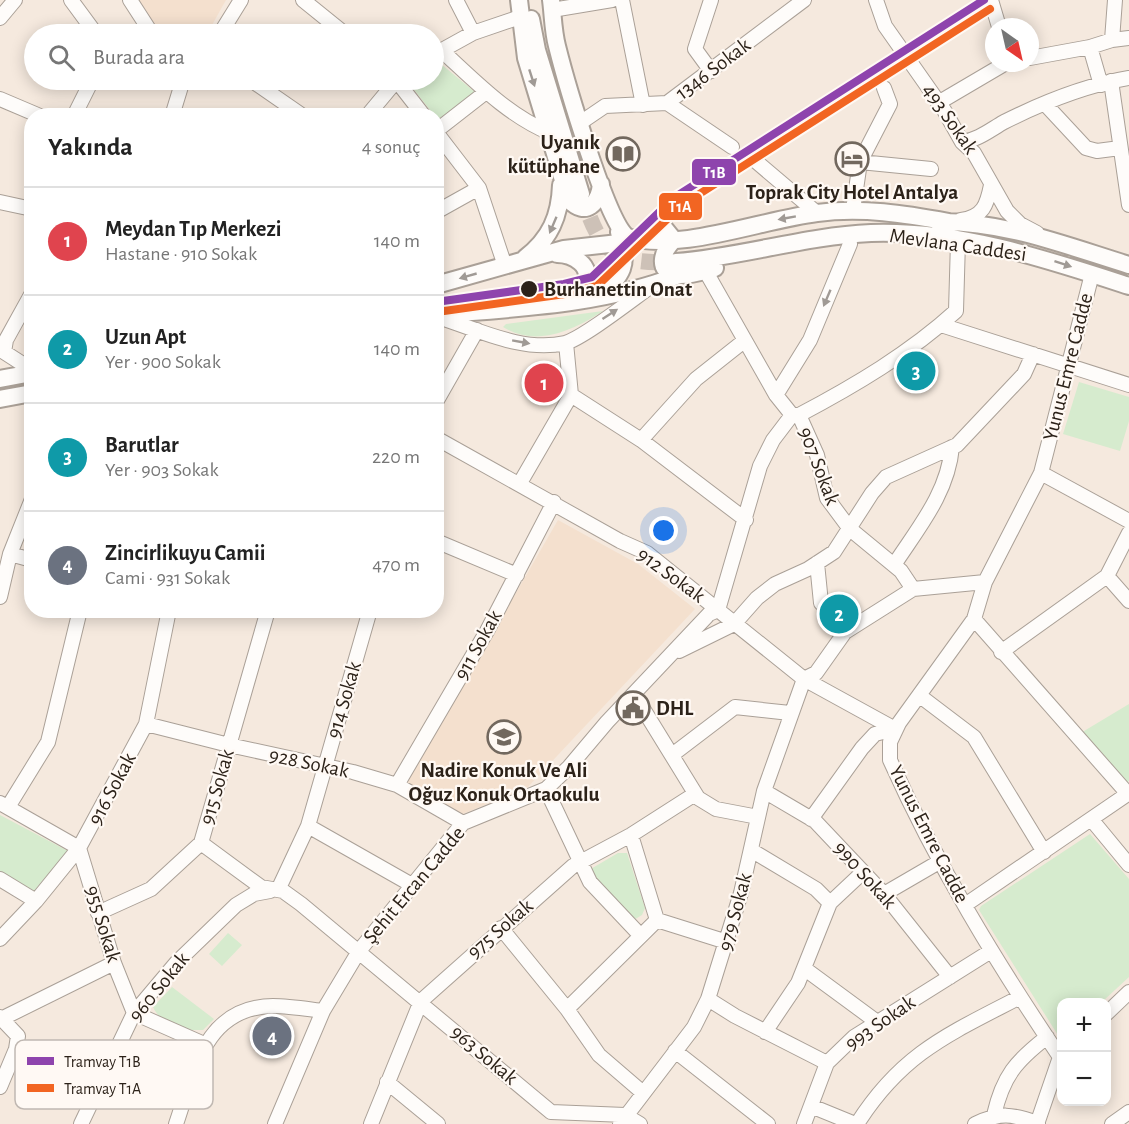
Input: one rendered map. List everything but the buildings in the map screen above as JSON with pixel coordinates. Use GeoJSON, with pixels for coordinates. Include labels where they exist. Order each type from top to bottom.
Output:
{"type":"FeatureCollection","features":[{"type":"Feature","properties":{"kind":"main road"},"geometry":{"type":"LineString","coordinates":[[520,8],[526,58],[569,200],[580,208],[590,207],[597,201],[537,50],[529,0]]}},
{"type":"Feature","properties":{"kind":"main road"},"geometry":{"type":"LineString","coordinates":[[548,3],[557,46],[580,123],[591,190]]}},
{"type":"Feature","properties":{"kind":"main road"},"geometry":{"type":"LineString","coordinates":[[548,3],[546,43],[591,190],[616,224],[634,243],[677,257],[705,270],[776,253],[850,244],[901,244],[951,240]]}},
{"type":"Feature","properties":{"kind":"main road"},"geometry":{"type":"LineString","coordinates":[[513,264],[536,250],[551,231],[559,203],[561,175]]}},
{"type":"Feature","properties":{"kind":"main road"},"geometry":{"type":"LineString","coordinates":[[444,315],[567,303],[654,285],[677,257],[817,213],[853,210],[893,211],[949,222]]}},
{"type":"Feature","properties":{"kind":"main road"},"geometry":{"type":"LineString","coordinates":[[663,215],[661,224],[677,257]]}},
{"type":"Feature","properties":{"kind":"main road","name":"Mevlana Caddesi"},"geometry":{"type":"LineString","coordinates":[[677,257],[849,223],[949,222],[999,228],[1047,238],[1129,266]]}},
{"type":"Feature","properties":{"kind":"main road","name":"Mevlana Caddesi"},"geometry":{"type":"LineString","coordinates":[[677,257],[846,235],[904,234],[1010,249],[1129,286]]}},
{"type":"Feature","properties":{"kind":"main road"},"geometry":{"type":"LineString","coordinates":[[444,283],[564,249],[634,243]]}},
{"type":"Feature","properties":{"kind":"main road"},"geometry":{"type":"LineString","coordinates":[[598,298],[623,272],[634,243]]}},
{"type":"Feature","properties":{"kind":"main road"},"geometry":{"type":"LineString","coordinates":[[548,254],[573,256],[585,268],[587,276],[585,285],[567,303]]}},
{"type":"Feature","properties":{"kind":"main road"},"geometry":{"type":"LineString","coordinates":[[0,379],[24,373]]}},
{"type":"Feature","properties":{"kind":"main road"},"geometry":{"type":"LineString","coordinates":[[0,399],[24,394]]}},
{"type":"Feature","properties":{"kind":"street"},"geometry":{"type":"LineString","coordinates":[[0,18],[15,0]]}},
{"type":"Feature","properties":{"kind":"street"},"geometry":{"type":"LineString","coordinates":[[71,0],[89,24]]}},
{"type":"Feature","properties":{"kind":"street"},"geometry":{"type":"LineString","coordinates":[[130,0],[146,24]]}},
{"type":"Feature","properties":{"kind":"street"},"geometry":{"type":"LineString","coordinates":[[226,24],[242,0]]}},
{"type":"Feature","properties":{"kind":"street"},"geometry":{"type":"LineString","coordinates":[[303,0],[321,5],[337,24]]}},
{"type":"Feature","properties":{"kind":"street"},"geometry":{"type":"LineString","coordinates":[[456,0],[473,33]]}},
{"type":"Feature","properties":{"kind":"street"},"geometry":{"type":"LineString","coordinates":[[548,3],[612,0]]}},
{"type":"Feature","properties":{"kind":"street"},"geometry":{"type":"LineString","coordinates":[[622,0],[643,105]]}},
{"type":"Feature","properties":{"kind":"street"},"geometry":{"type":"LineString","coordinates":[[711,0],[695,49],[711,71]]}},
{"type":"Feature","properties":{"kind":"street","name":"1346 Sokak"},"geometry":{"type":"LineString","coordinates":[[580,123],[605,106],[667,103],[804,0]]}},
{"type":"Feature","properties":{"kind":"street","name":"493 Sokak"},"geometry":{"type":"LineString","coordinates":[[876,0],[885,26],[906,54],[962,142],[974,153],[1007,211],[1020,224],[1047,238]]}},
{"type":"Feature","properties":{"kind":"street"},"geometry":{"type":"LineString","coordinates":[[991,0],[996,18]]}},
{"type":"Feature","properties":{"kind":"street"},"geometry":{"type":"LineString","coordinates":[[1112,40],[1115,0]]}},
{"type":"Feature","properties":{"kind":"street"},"geometry":{"type":"LineString","coordinates":[[444,48],[520,8]]}},
{"type":"Feature","properties":{"kind":"street"},"geometry":{"type":"LineString","coordinates":[[1039,56],[1129,38]]}},
{"type":"Feature","properties":{"kind":"street"},"geometry":{"type":"LineString","coordinates":[[1090,47],[1106,83],[1129,205]]}},
{"type":"Feature","properties":{"kind":"street"},"geometry":{"type":"LineString","coordinates":[[634,243],[691,192],[906,54]]}},
{"type":"Feature","properties":{"kind":"street"},"geometry":{"type":"LineString","coordinates":[[444,58],[525,123],[550,133]]}},
{"type":"Feature","properties":{"kind":"street"},"geometry":{"type":"LineString","coordinates":[[938,103],[991,72]]}},
{"type":"Feature","properties":{"kind":"street"},"geometry":{"type":"LineString","coordinates":[[962,142],[972,141],[1004,123],[1046,105],[1106,83],[1129,78]]}},
{"type":"Feature","properties":{"kind":"street"},"geometry":{"type":"LineString","coordinates":[[853,210],[860,162],[890,104],[884,88]]}},
{"type":"Feature","properties":{"kind":"street"},"geometry":{"type":"LineString","coordinates":[[78,108],[87,90]]}},
{"type":"Feature","properties":{"kind":"street"},"geometry":{"type":"LineString","coordinates":[[174,108],[179,90]]}},
{"type":"Feature","properties":{"kind":"street"},"geometry":{"type":"LineString","coordinates":[[265,90],[291,108]]}},
{"type":"Feature","properties":{"kind":"street"},"geometry":{"type":"LineString","coordinates":[[373,108],[388,90]]}},
{"type":"Feature","properties":{"kind":"street"},"geometry":{"type":"LineString","coordinates":[[404,90],[418,108]]}},
{"type":"Feature","properties":{"kind":"street"},"geometry":{"type":"LineString","coordinates":[[444,126],[486,92]]}},
{"type":"Feature","properties":{"kind":"street"},"geometry":{"type":"LineString","coordinates":[[0,99],[24,109]]}},
{"type":"Feature","properties":{"kind":"street"},"geometry":{"type":"LineString","coordinates":[[667,103],[732,147]]}},
{"type":"Feature","properties":{"kind":"street"},"geometry":{"type":"LineString","coordinates":[[1046,105],[1086,148],[1097,151],[1120,148]]}},
{"type":"Feature","properties":{"kind":"street"},"geometry":{"type":"LineString","coordinates":[[444,142],[479,188],[513,264]]}},
{"type":"Feature","properties":{"kind":"street"},"geometry":{"type":"LineString","coordinates":[[752,158],[817,213]]}},
{"type":"Feature","properties":{"kind":"street"},"geometry":{"type":"LineString","coordinates":[[860,162],[931,169]]}},
{"type":"Feature","properties":{"kind":"street"},"geometry":{"type":"LineString","coordinates":[[949,222],[978,216],[987,204],[991,185]]}},
{"type":"Feature","properties":{"kind":"street"},"geometry":{"type":"LineString","coordinates":[[444,208],[479,188]]}},
{"type":"Feature","properties":{"kind":"street"},"geometry":{"type":"LineString","coordinates":[[0,202],[24,207]]}},
{"type":"Feature","properties":{"kind":"street"},"geometry":{"type":"LineString","coordinates":[[718,610],[760,466],[773,440],[795,415],[853,387],[941,325],[956,310],[951,240]]}},
{"type":"Feature","properties":{"kind":"street"},"geometry":{"type":"LineString","coordinates":[[776,396],[810,340],[850,244]]}},
{"type":"Feature","properties":{"kind":"street","name":"907 Sokak"},"geometry":{"type":"LineString","coordinates":[[705,270],[776,396],[795,415],[817,455],[827,498],[850,529],[894,565],[913,589]]}},
{"type":"Feature","properties":{"kind":"street","name":"Yunus Emre Cadde"},"geometry":{"type":"LineString","coordinates":[[1058,1052],[991,951],[939,862],[890,760],[890,742],[895,729],[974,619],[985,582],[1041,473],[1092,274]]}},
{"type":"Feature","properties":{"kind":"street"},"geometry":{"type":"LineString","coordinates":[[444,319],[527,344],[566,343],[654,285]]}},
{"type":"Feature","properties":{"kind":"street"},"geometry":{"type":"LineString","coordinates":[[24,307],[6,340],[4,352],[24,366]]}},
{"type":"Feature","properties":{"kind":"street"},"geometry":{"type":"LineString","coordinates":[[941,325],[1129,385]]}},
{"type":"Feature","properties":{"kind":"street"},"geometry":{"type":"LineString","coordinates":[[444,388],[477,330]]}},
{"type":"Feature","properties":{"kind":"street"},"geometry":{"type":"LineString","coordinates":[[641,440],[696,379],[744,340]]}},
{"type":"Feature","properties":{"kind":"street"},"geometry":{"type":"LineString","coordinates":[[520,483],[571,395],[566,343]]}},
{"type":"Feature","properties":{"kind":"street","name":"Şehit Ercan Cadde"},"geometry":{"type":"LineString","coordinates":[[671,655],[734,624],[757,598],[775,584],[834,552],[872,493],[886,477],[952,447],[1024,374],[1033,354]]}},
{"type":"Feature","properties":{"kind":"street"},"geometry":{"type":"LineString","coordinates":[[571,395],[641,440],[746,520]]}},
{"type":"Feature","properties":{"kind":"street","name":"912 Sokak"},"geometry":{"type":"LineString","coordinates":[[444,442],[554,502],[620,542],[647,553],[804,679],[895,729]]}},
{"type":"Feature","properties":{"kind":"street"},"geometry":{"type":"LineString","coordinates":[[894,565],[924,522],[938,494],[950,465],[952,447]]}},
{"type":"Feature","properties":{"kind":"street"},"geometry":{"type":"LineString","coordinates":[[1041,473],[1129,521]]}},
{"type":"Feature","properties":{"kind":"street","name":"911 Sokak"},"geometry":{"type":"LineString","coordinates":[[397,785],[487,632],[554,502]]}},
{"type":"Feature","properties":{"kind":"street"},"geometry":{"type":"LineString","coordinates":[[0,597],[10,554],[24,519]]}},
{"type":"Feature","properties":{"kind":"street"},"geometry":{"type":"LineString","coordinates":[[1001,652],[1107,576],[1129,533]]}},
{"type":"Feature","properties":{"kind":"street"},"geometry":{"type":"LineString","coordinates":[[444,544],[516,574]]}},
{"type":"Feature","properties":{"kind":"street"},"geometry":{"type":"LineString","coordinates":[[10,554],[24,558]]}},
{"type":"Feature","properties":{"kind":"street"},"geometry":{"type":"LineString","coordinates":[[817,563],[821,603]]}},
{"type":"Feature","properties":{"kind":"street"},"geometry":{"type":"LineString","coordinates":[[1107,576],[1129,601]]}},
{"type":"Feature","properties":{"kind":"street"},"geometry":{"type":"LineString","coordinates":[[804,679],[816,673],[845,632],[913,589],[985,582]]}},
{"type":"Feature","properties":{"kind":"street","name":"Şehit Ercan Cadde"},"geometry":{"type":"LineString","coordinates":[[275,1124],[323,1011],[359,951],[462,823],[546,789],[569,767],[709,614],[718,610]]}},
{"type":"Feature","properties":{"kind":"street"},"geometry":{"type":"LineString","coordinates":[[78,618],[48,742],[4,805],[79,848]]}},
{"type":"Feature","properties":{"kind":"street","name":"916 Sokak"},"geometry":{"type":"LineString","coordinates":[[0,939],[36,901],[79,848],[147,724],[167,618]]}},
{"type":"Feature","properties":{"kind":"street","name":"915 Sokak"},"geometry":{"type":"LineString","coordinates":[[98,913],[151,889],[201,843],[266,618]]}},
{"type":"Feature","properties":{"kind":"street","name":"914 Sokak"},"geometry":{"type":"LineString","coordinates":[[278,890],[308,826],[368,618]]}},
{"type":"Feature","properties":{"kind":"street"},"geometry":{"type":"LineString","coordinates":[[965,905],[1128,794],[974,619]]}},
{"type":"Feature","properties":{"kind":"street","name":"979 Sokak"},"geometry":{"type":"LineString","coordinates":[[623,1119],[693,1027],[708,999],[728,942],[752,850],[764,791],[804,679]]}},
{"type":"Feature","properties":{"kind":"street"},"geometry":{"type":"LineString","coordinates":[[634,694],[695,794],[716,809],[758,817]]}},
{"type":"Feature","properties":{"kind":"street"},"geometry":{"type":"LineString","coordinates":[[920,696],[974,737],[1044,852]]}},
{"type":"Feature","properties":{"kind":"street"},"geometry":{"type":"LineString","coordinates":[[672,755],[735,707],[790,713]]}},
{"type":"Feature","properties":{"kind":"street","name":"928 Sokak"},"geometry":{"type":"LineString","coordinates":[[147,724],[397,785],[462,823]]}},
{"type":"Feature","properties":{"kind":"street"},"geometry":{"type":"LineString","coordinates":[[811,819],[862,748],[875,734],[895,729]]}},
{"type":"Feature","properties":{"kind":"street"},"geometry":{"type":"LineString","coordinates":[[546,789],[590,882],[640,936]]}},
{"type":"Feature","properties":{"kind":"street","name":"990 Sokak"},"geometry":{"type":"LineString","coordinates":[[764,791],[811,819],[855,862],[950,976]]}},
{"type":"Feature","properties":{"kind":"street","name":"975 Sokak"},"geometry":{"type":"LineString","coordinates":[[370,1124],[421,1001],[501,928],[580,862],[632,836],[695,794]]}},
{"type":"Feature","properties":{"kind":"street"},"geometry":{"type":"LineString","coordinates":[[1091,819],[1129,865]]}},
{"type":"Feature","properties":{"kind":"street"},"geometry":{"type":"LineString","coordinates":[[308,826],[412,885]]}},
{"type":"Feature","properties":{"kind":"street"},"geometry":{"type":"LineString","coordinates":[[632,836],[657,920]]}},
{"type":"Feature","properties":{"kind":"street","name":"963 Sokak"},"geometry":{"type":"LineString","coordinates":[[201,843],[261,887],[278,890],[301,904],[421,1001],[558,1118],[623,1119]]}},
{"type":"Feature","properties":{"kind":"street","name":"955 Sokak"},"geometry":{"type":"LineString","coordinates":[[79,848],[114,963],[134,1013]]}},
{"type":"Feature","properties":{"kind":"street"},"geometry":{"type":"LineString","coordinates":[[752,850],[816,889],[830,903]]}},
{"type":"Feature","properties":{"kind":"street"},"geometry":{"type":"LineString","coordinates":[[884,894],[939,862]]}},
{"type":"Feature","properties":{"kind":"street"},"geometry":{"type":"LineString","coordinates":[[765,1032],[805,969],[830,903],[862,873]]}},
{"type":"Feature","properties":{"kind":"street"},"geometry":{"type":"LineString","coordinates":[[0,879],[36,901]]}},
{"type":"Feature","properties":{"kind":"street","name":"960 Sokak"},"geometry":{"type":"LineString","coordinates":[[121,1040],[134,1013],[177,962],[236,905],[254,894],[278,890]]}},
{"type":"Feature","properties":{"kind":"street"},"geometry":{"type":"LineString","coordinates":[[567,1009],[657,920]]}},
{"type":"Feature","properties":{"kind":"street"},"geometry":{"type":"LineString","coordinates":[[657,920],[728,942]]}},
{"type":"Feature","properties":{"kind":"street"},"geometry":{"type":"LineString","coordinates":[[501,928],[567,1009],[599,1055],[642,1092]]}},
{"type":"Feature","properties":{"kind":"street","name":"993 Sokak"},"geometry":{"type":"LineString","coordinates":[[804,1124],[827,1063],[854,1037],[991,951]]}},
{"type":"Feature","properties":{"kind":"street"},"geometry":{"type":"LineString","coordinates":[[17,1040],[18,1036],[1,1018],[114,963]]}},
{"type":"Feature","properties":{"kind":"street"},"geometry":{"type":"LineString","coordinates":[[805,969],[877,1022]]}},
{"type":"Feature","properties":{"kind":"street"},"geometry":{"type":"LineString","coordinates":[[1111,1011],[1128,996]]}},
{"type":"Feature","properties":{"kind":"street"},"geometry":{"type":"LineString","coordinates":[[812,1106],[856,1124],[883,1086],[926,1048],[1020,997]]}},
{"type":"Feature","properties":{"kind":"street"},"geometry":{"type":"LineString","coordinates":[[708,999],[765,1032],[827,1063]]}},
{"type":"Feature","properties":{"kind":"street"},"geometry":{"type":"LineString","coordinates":[[208,1040],[232,1015],[271,1006],[323,1011]]}},
{"type":"Feature","properties":{"kind":"street"},"geometry":{"type":"LineString","coordinates":[[134,1013],[195,1040]]}},
{"type":"Feature","properties":{"kind":"street"},"geometry":{"type":"LineString","coordinates":[[994,1115],[1000,1088],[1021,1057],[1047,1037]]}},
{"type":"Feature","properties":{"kind":"street"},"geometry":{"type":"LineString","coordinates":[[0,1087],[15,1051]]}},
{"type":"Feature","properties":{"kind":"street"},"geometry":{"type":"LineString","coordinates":[[675,1052],[768,1124]]}},
{"type":"Feature","properties":{"kind":"street","name":"Yunus Emre Cadde"},"geometry":{"type":"LineString","coordinates":[[1038,1123],[1057,1068]]}},
{"type":"Feature","properties":{"kind":"street"},"geometry":{"type":"LineString","coordinates":[[387,1082],[438,1124]]}},
{"type":"Feature","properties":{"kind":"street","name":"960 Sokak"},"geometry":{"type":"LineString","coordinates":[[81,1124],[88,1109]]}},
{"type":"Feature","properties":{"kind":"street"},"geometry":{"type":"LineString","coordinates":[[176,1124],[181,1109]]}},
{"type":"Feature","properties":{"kind":"street"},"geometry":{"type":"LineString","coordinates":[[1112,1124],[1129,1112]]}},
{"type":"Feature","properties":{"kind":"street"},"geometry":{"type":"LineString","coordinates":[[975,1124],[994,1115],[1016,1116],[1038,1123]]}},
{"type":"Feature","properties":{"kind":"street"},"geometry":{"type":"LineString","coordinates":[[623,1119],[640,1124]]}},
{"type":"Feature","properties":{"kind":"shaded area"},"geometry":{"type":"Polygon","coordinates":[[[136,0],[226,0],[213,24],[151,24],[136,0]]]}},
{"type":"Feature","properties":{"kind":"shaded area"},"geometry":{"type":"Polygon","coordinates":[[[558,520],[638,564],[695,609],[527,788],[460,815],[406,784],[558,520]]]}},
{"type":"Feature","properties":{"kind":"green space"},"geometry":{"type":"Polygon","coordinates":[[[444,66],[476,93],[444,115],[444,108],[428,108],[414,90],[444,90],[444,66]]]}},
{"type":"Feature","properties":{"kind":"green space"},"geometry":{"type":"Polygon","coordinates":[[[603,311],[580,324],[554,334],[528,336],[503,327],[506,324],[603,311]]]}},
{"type":"Feature","properties":{"kind":"green space"},"geometry":{"type":"Polygon","coordinates":[[[1079,382],[1129,397],[1129,421],[1120,451],[1063,434],[1079,382]]]}},
{"type":"Feature","properties":{"kind":"green space"},"geometry":{"type":"Polygon","coordinates":[[[1129,704],[1129,781],[1123,785],[1079,734],[1129,704]]]}},
{"type":"Feature","properties":{"kind":"green space"},"geometry":{"type":"Polygon","coordinates":[[[0,815],[68,851],[33,892],[0,871],[0,815]]]}},
{"type":"Feature","properties":{"kind":"green space"},"geometry":{"type":"Polygon","coordinates":[[[1090,834],[1129,879],[1129,977],[1106,998],[1057,998],[1057,1034],[979,910],[981,906],[1090,834]]]}},
{"type":"Feature","properties":{"kind":"green space"},"geometry":{"type":"Polygon","coordinates":[[[618,853],[627,853],[645,908],[642,915],[632,921],[589,870],[618,853]]]}},
{"type":"Feature","properties":{"kind":"green space"},"geometry":{"type":"Polygon","coordinates":[[[228,933],[242,945],[222,966],[209,954],[228,933]]]}},
{"type":"Feature","properties":{"kind":"green space"},"geometry":{"type":"Polygon","coordinates":[[[172,987],[214,1019],[203,1030],[188,1030],[174,1026],[157,1013],[153,1007],[172,987]]]}},
{"type":"Feature","properties":{"kind":"tunnel"},"geometry":{"type":"LineString","coordinates":[[582,195],[596,231],[613,252],[624,258],[638,261],[676,262]]}},
{"type":"Feature","properties":{"kind":"tram line","name":"T1B"},"geometry":{"type":"LineString","coordinates":[[444,301],[564,284],[592,277],[675,197],[984,0]]}},
{"type":"Feature","properties":{"kind":"tram line","name":"T1A"},"geometry":{"type":"LineString","coordinates":[[444,311],[565,294],[597,286],[682,205],[990,9]]}},
{"type":"Feature","properties":{"kind":"place","name":"Uyanık kütüphane"},"geometry":{"type":"Point","coordinates":[623,154]}},
{"type":"Feature","properties":{"kind":"place","name":"Toprak City Hotel Antalya"},"geometry":{"type":"Point","coordinates":[852,159]}},
{"type":"Feature","properties":{"kind":"place","name":"Burhanettin Onat"},"geometry":{"type":"Point","coordinates":[529,289]}},
{"type":"Feature","properties":{"kind":"place","name":"Barutlar"},"geometry":{"type":"Point","coordinates":[916,371]}},
{"type":"Feature","properties":{"kind":"place","name":"Meydan Tıp Merkezi"},"geometry":{"type":"Point","coordinates":[544,383]}},
{"type":"Feature","properties":{"kind":"place","name":"Uzun Apt"},"geometry":{"type":"Point","coordinates":[839,614]}},
{"type":"Feature","properties":{"kind":"place","name":"DHL"},"geometry":{"type":"Point","coordinates":[633,708]}},
{"type":"Feature","properties":{"kind":"place","name":"Nadire Konuk Ve Ali Oğuz Konuk Ortaokulu"},"geometry":{"type":"Point","coordinates":[504,737]}},
{"type":"Feature","properties":{"kind":"place","name":"Zincirlikuyu Camii"},"geometry":{"type":"Point","coordinates":[272,1036]}}]}
